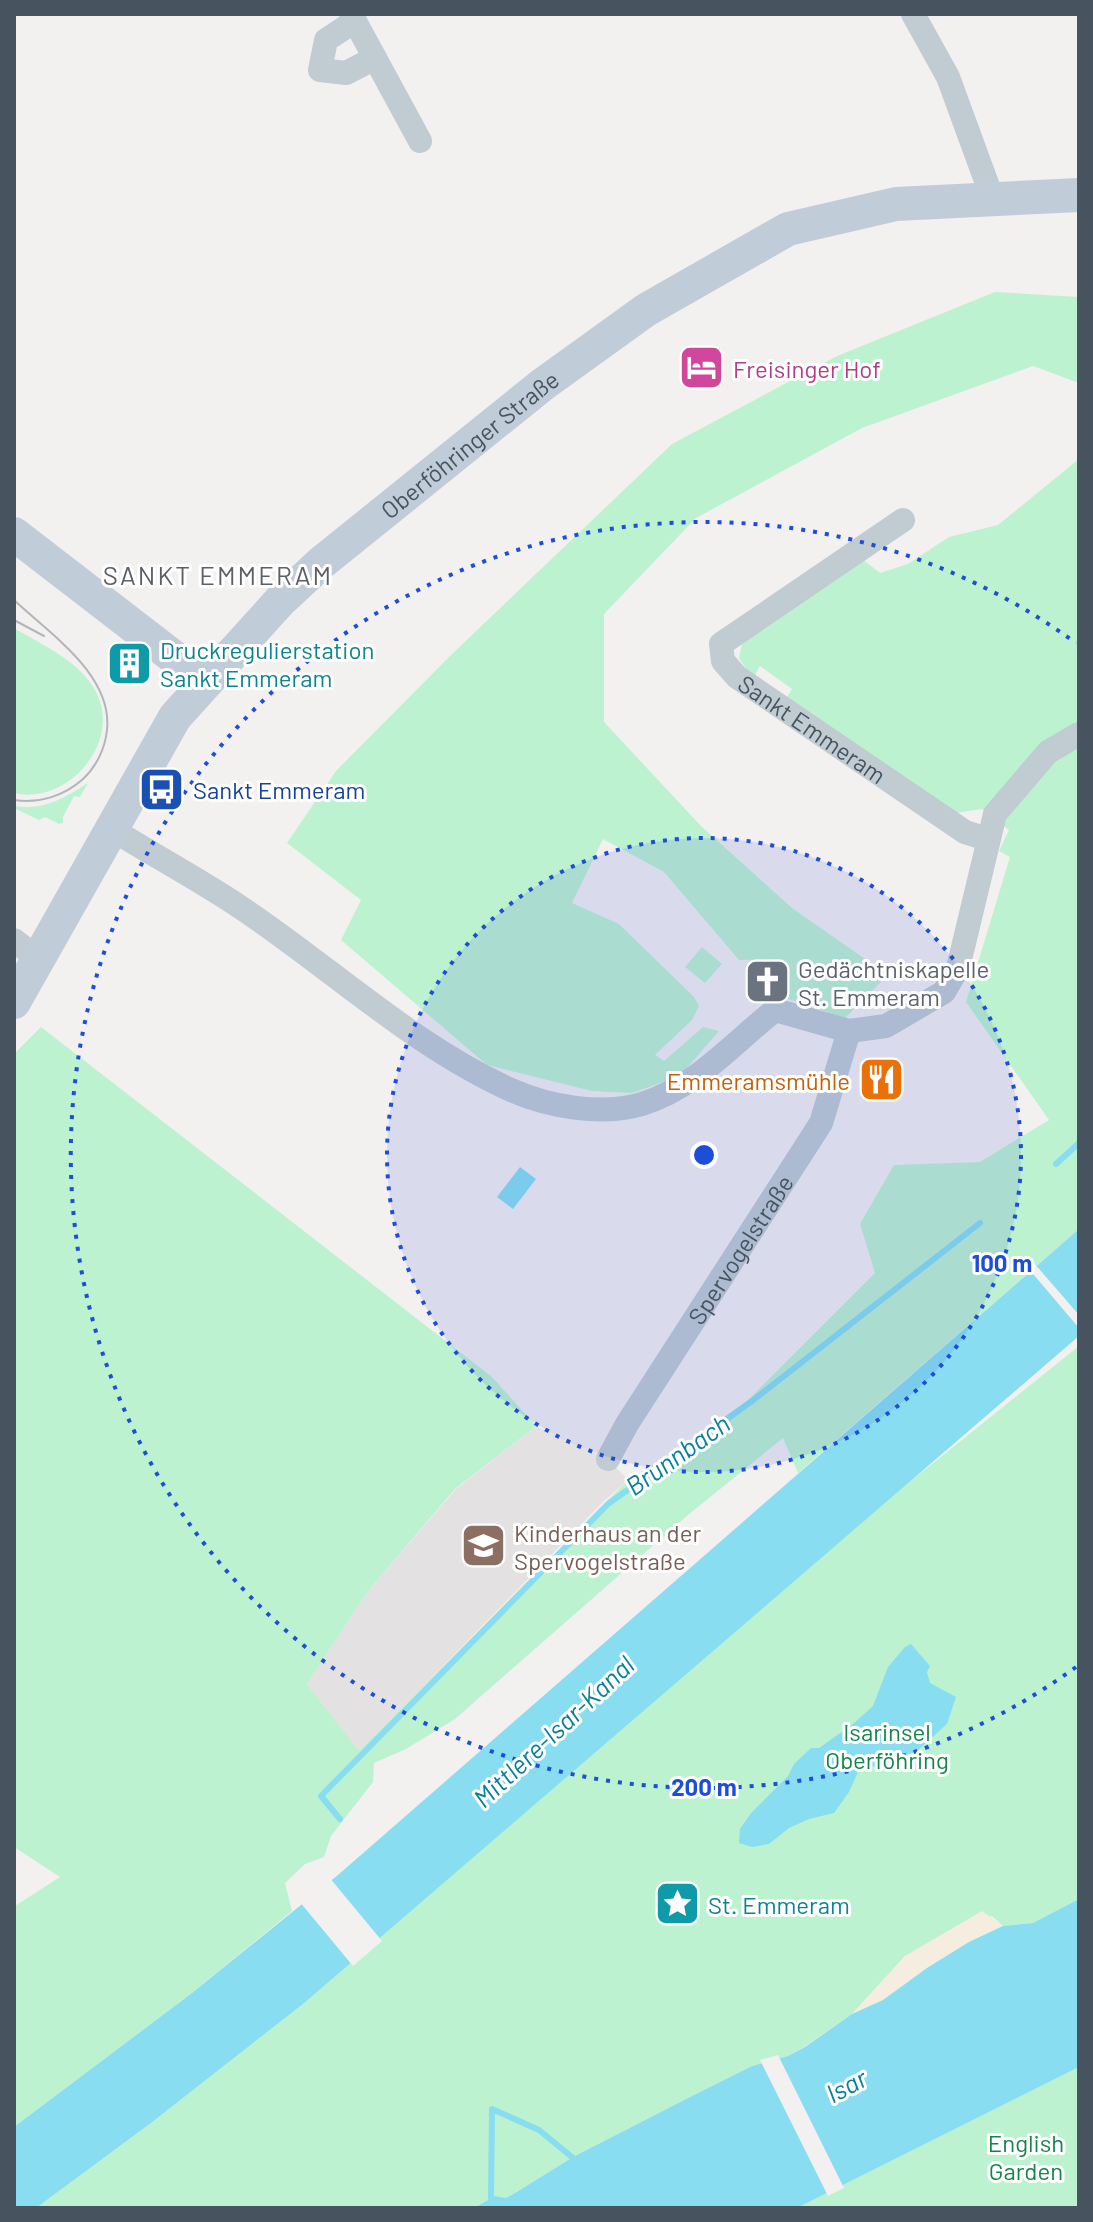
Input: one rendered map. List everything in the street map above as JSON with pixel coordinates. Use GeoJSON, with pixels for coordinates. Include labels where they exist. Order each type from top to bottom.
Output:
{"type":"FeatureCollection","features":[{"type":"Feature","properties":{"kind":"main road","name":"Oberföhringer Straße"},"geometry":{"type":"LineString","coordinates":[[14,1002],[26,949],[110,828],[175,717],[280,601],[321,563],[542,385],[646,310],[788,229],[896,204],[1079,195]]}},
{"type":"Feature","properties":{"kind":"main road"},"geometry":{"type":"LineString","coordinates":[[14,534],[206,682]]}},
{"type":"Feature","properties":{"kind":"street"},"geometry":{"type":"LineString","coordinates":[[913,14],[948,77],[993,200]]}},
{"type":"Feature","properties":{"kind":"street"},"geometry":{"type":"LineString","coordinates":[[375,58],[346,73],[320,70],[326,40],[353,17],[420,141]]}},
{"type":"Feature","properties":{"kind":"street","name":"Sankt Emmeram"},"geometry":{"type":"LineString","coordinates":[[903,520],[721,644],[723,661],[737,677],[965,832],[987,839]]}},
{"type":"Feature","properties":{"kind":"street"},"geometry":{"type":"LineString","coordinates":[[110,828],[240,907],[472,1070],[514,1091],[557,1104],[602,1109],[640,1104],[675,1090],[775,1010],[849,1031],[886,1026],[944,992],[958,968],[995,814],[1048,752],[1079,734]]}},
{"type":"Feature","properties":{"kind":"street","name":"Spervogelstraße"},"geometry":{"type":"LineString","coordinates":[[608,1459],[627,1424],[821,1123],[849,1031]]}},
{"type":"Feature","properties":{"kind":"shaded area","name":"Kinderhaus an der Spervogelstraße"},"geometry":{"type":"Polygon","coordinates":[[[536,1426],[608,1459],[628,1480],[359,1752],[307,1684],[368,1591],[456,1489],[536,1426]]]}},
{"type":"Feature","properties":{"kind":"green space"},"geometry":{"type":"Polygon","coordinates":[[[995,292],[1079,297],[1079,383],[1033,366],[862,428],[696,518],[604,614],[604,722],[701,826],[792,908],[888,975],[845,1018],[785,998],[783,959],[739,960],[664,872],[603,839],[572,903],[619,924],[694,997],[699,1006],[692,1020],[655,1055],[664,1061],[703,1027],[719,1031],[680,1076],[632,1093],[592,1091],[487,1065],[341,940],[361,900],[287,843],[336,771],[450,656],[672,444],[837,356],[995,292]]]}},
{"type":"Feature","properties":{"kind":"green space"},"geometry":{"type":"Polygon","coordinates":[[[1079,459],[1079,1229],[798,1473],[783,1438],[688,1515],[455,1719],[406,1749],[374,1763],[373,1782],[331,1836],[324,1857],[305,1864],[285,1883],[292,1911],[192,1993],[14,2127],[15,1906],[60,1877],[14,1847],[14,1054],[41,1027],[492,1377],[536,1426],[455,1489],[368,1591],[307,1684],[359,1751],[628,1480],[734,1414],[875,1273],[860,1224],[894,1165],[980,1162],[1049,1120],[966,1002],[1010,857],[999,851],[1009,830],[982,809],[949,814],[784,702],[792,689],[760,666],[753,679],[739,658],[743,639],[862,559],[880,573],[908,564],[949,537],[998,525],[1079,459]]]}},
{"type":"Feature","properties":{"kind":"green space"},"geometry":{"type":"Polygon","coordinates":[[[14,628],[60,655],[80,671],[96,692],[102,712],[102,731],[96,750],[85,766],[53,790],[34,794],[14,793],[14,628]]]}},
{"type":"Feature","properties":{"kind":"green space"},"geometry":{"type":"Polygon","coordinates":[[[88,783],[80,797],[74,796],[63,823],[45,817],[39,820],[14,808],[53,802],[88,783]]]}},
{"type":"Feature","properties":{"kind":"green space"},"geometry":{"type":"Polygon","coordinates":[[[702,947],[722,964],[705,983],[685,967],[702,947]]]}},
{"type":"Feature","properties":{"kind":"green space","name":"Isarinsel Oberföhring"},"geometry":{"type":"Polygon","coordinates":[[[1079,1346],[1079,1899],[1033,1923],[1003,1926],[992,1916],[905,1956],[852,2014],[804,2047],[788,2056],[752,2066],[573,2157],[506,2198],[495,2196],[474,2208],[36,2208],[303,2004],[776,1589],[1079,1346]]]}},
{"type":"Feature","properties":{"kind":"green space","name":"English Garden"},"geometry":{"type":"Polygon","coordinates":[[[1079,2067],[1079,2208],[797,2208],[1079,2067]]]}},
{"type":"Feature","properties":{"kind":"sand"},"geometry":{"type":"Polygon","coordinates":[[[982,1911],[1003,1926],[927,1968],[883,2000],[852,2014],[905,1956],[982,1911]]]}},
{"type":"Feature","properties":{"kind":"water"},"geometry":{"type":"Polygon","coordinates":[[[520,1167],[536,1179],[513,1209],[497,1197],[520,1167]]]}},
{"type":"Feature","properties":{"kind":"water","name":"Mittlere-Isar-Kanal"},"geometry":{"type":"Polygon","coordinates":[[[1079,1229],[1079,1336],[303,2004],[36,2208],[14,2208],[14,2127],[192,1993],[338,1875],[1079,1229]]]}},
{"type":"Feature","properties":{"kind":"water"},"geometry":{"type":"Polygon","coordinates":[[[911,1644],[930,1666],[927,1672],[930,1683],[956,1697],[947,1724],[917,1751],[858,1772],[834,1813],[789,1828],[769,1844],[752,1847],[739,1843],[740,1829],[751,1813],[788,1776],[794,1764],[811,1748],[819,1748],[873,1706],[888,1667],[911,1644]]]}},
{"type":"Feature","properties":{"kind":"water","name":"Isar"},"geometry":{"type":"Polygon","coordinates":[[[1079,1899],[1079,2067],[797,2208],[474,2208],[495,2196],[506,2198],[573,2157],[752,2066],[788,2056],[805,2047],[852,2014],[883,2000],[969,1942],[1003,1926],[1033,1923],[1079,1899]]]}},
{"type":"Feature","properties":{"kind":"pier"},"geometry":{"type":"Polygon","coordinates":[[[1034,1263],[1079,1315],[1079,1328],[1028,1268],[1034,1263]]]}},
{"type":"Feature","properties":{"kind":"pier"},"geometry":{"type":"Polygon","coordinates":[[[329,1877],[382,1941],[353,1966],[299,1901],[329,1877]]]}},
{"type":"Feature","properties":{"kind":"pier"},"geometry":{"type":"Polygon","coordinates":[[[778,2055],[844,2188],[828,2196],[760,2060],[778,2055]]]}},
{"type":"Feature","properties":{"kind":"waterway","name":"Brunnbach"},"geometry":{"type":"LineString","coordinates":[[1056,1164],[1079,1143]]}},
{"type":"Feature","properties":{"kind":"waterway","name":"Brunnbach"},"geometry":{"type":"LineString","coordinates":[[340,1819],[321,1796],[608,1504],[752,1401],[980,1223]]}},
{"type":"Feature","properties":{"kind":"waterway","name":"Brunnbach"},"geometry":{"type":"LineString","coordinates":[[501,2208],[491,2198],[492,2109],[539,2130],[578,2162]]}},
{"type":"Feature","properties":{"kind":"tram line"},"geometry":{"type":"LineString","coordinates":[[14,600],[61,642],[90,674],[106,710],[107,730],[96,763],[76,785],[42,800],[14,800]]}},
{"type":"Feature","properties":{"kind":"tram line"},"geometry":{"type":"LineString","coordinates":[[14,620],[44,636]]}},
{"type":"Feature","properties":{"kind":"place","name":"Freisinger Hof"},"geometry":{"type":"Point","coordinates":[702,368]}},
{"type":"Feature","properties":{"kind":"place","name":"Druckregulierstation Sankt Emmeram"},"geometry":{"type":"Point","coordinates":[129,663]}},
{"type":"Feature","properties":{"kind":"place","name":"Sankt Emmeram"},"geometry":{"type":"Point","coordinates":[162,789]}},
{"type":"Feature","properties":{"kind":"place","name":"Gedächtniskapelle St. Emmeram"},"geometry":{"type":"Point","coordinates":[767,982]}},
{"type":"Feature","properties":{"kind":"place","name":"Emmeramsmühle"},"geometry":{"type":"Point","coordinates":[881,1080]}},
{"type":"Feature","properties":{"kind":"place","name":"Kinderhaus an der Spervogelstraße"},"geometry":{"type":"Point","coordinates":[483,1546]}},
{"type":"Feature","properties":{"kind":"place","name":"St. Emmeram"},"geometry":{"type":"Point","coordinates":[677,1904]}},
{"type":"Feature","properties":{"kind":"district","name":"SANKT EMMERAM"},"geometry":{"type":"Point","coordinates":[218,574]}}]}
